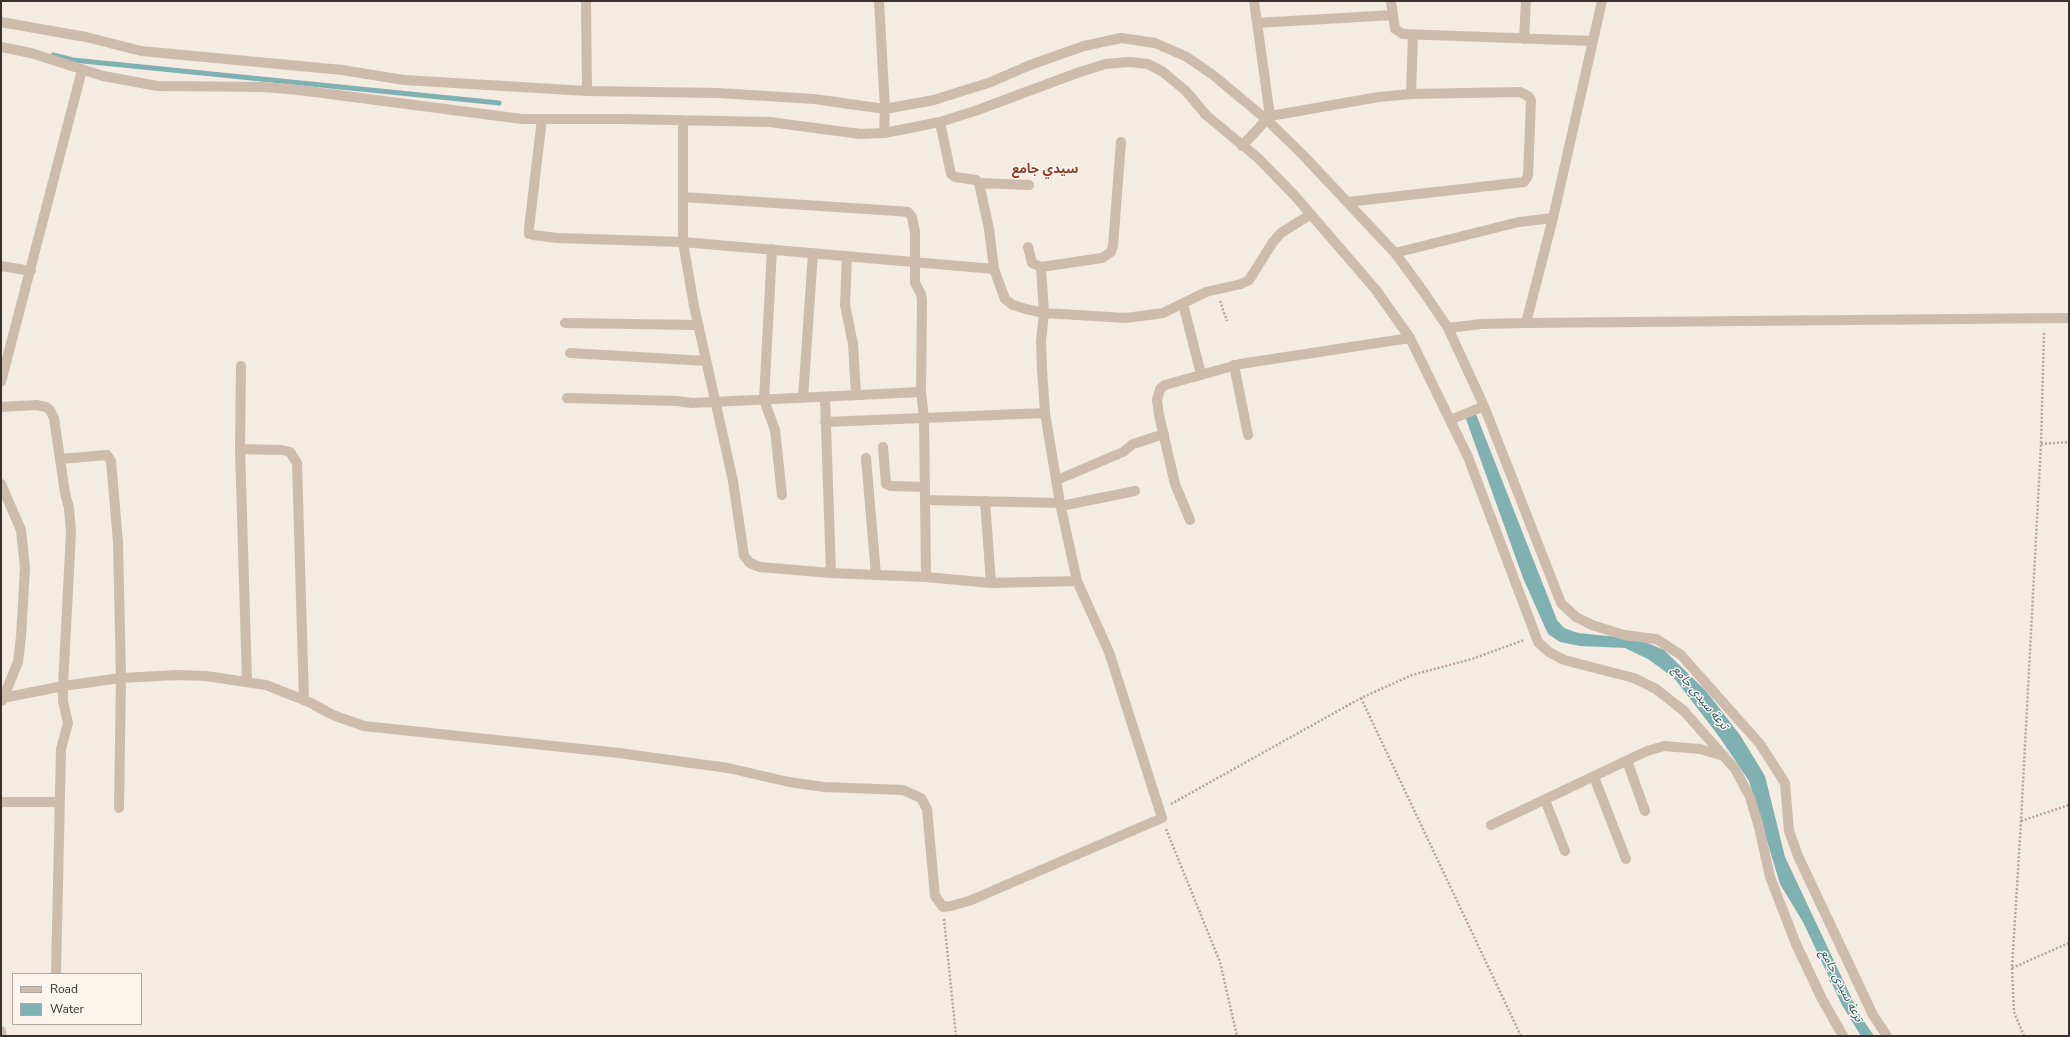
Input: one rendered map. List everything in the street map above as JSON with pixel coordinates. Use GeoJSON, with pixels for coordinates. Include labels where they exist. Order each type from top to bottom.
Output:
{"type":"FeatureCollection","features":[{"type":"Feature","properties":{"kind":"street"},"geometry":{"type":"LineString","coordinates":[[586,1],[587,91]]}},
{"type":"Feature","properties":{"kind":"street"},"geometry":{"type":"LineString","coordinates":[[879,1],[884,133]]}},
{"type":"Feature","properties":{"kind":"street"},"geometry":{"type":"LineString","coordinates":[[1254,1],[1268,118]]}},
{"type":"Feature","properties":{"kind":"street"},"geometry":{"type":"LineString","coordinates":[[1391,1],[1395,29],[1403,34],[1593,41]]}},
{"type":"Feature","properties":{"kind":"street"},"geometry":{"type":"LineString","coordinates":[[1524,39],[1526,1]]}},
{"type":"Feature","properties":{"kind":"street"},"geometry":{"type":"LineString","coordinates":[[1526,323],[1553,218],[1602,1]]}},
{"type":"Feature","properties":{"kind":"street"},"geometry":{"type":"LineString","coordinates":[[1257,23],[1393,15]]}},
{"type":"Feature","properties":{"kind":"street"},"geometry":{"type":"LineString","coordinates":[[1,22],[86,36],[148,52],[342,70],[404,80],[587,91],[725,94],[814,99],[884,109],[934,100],[991,82],[1030,65],[1084,46],[1121,38],[1155,43],[1187,57],[1213,75],[1268,118],[1395,253],[1448,328],[1484,406],[1561,603],[1576,617],[1592,625],[1624,635],[1656,639],[1681,655],[1756,739],[1780,773],[1786,792],[1789,831],[1798,856],[1873,1015],[1887,1036]]}},
{"type":"Feature","properties":{"kind":"street"},"geometry":{"type":"LineString","coordinates":[[1411,94],[1413,35]]}},
{"type":"Feature","properties":{"kind":"street"},"geometry":{"type":"LineString","coordinates":[[1,47],[31,53],[82,70],[127,82],[158,86],[264,87],[522,119],[770,122],[860,134],[884,133],[940,122],[975,111],[1076,73],[1105,64],[1129,62],[1148,64],[1178,83],[1206,115],[1258,158],[1311,214],[1376,290],[1410,338],[1468,457],[1538,642],[1549,652],[1564,660],[1634,678],[1656,689],[1684,711],[1735,770],[1750,797],[1759,827],[1770,877],[1778,899],[1819,992],[1842,1036]]}},
{"type":"Feature","properties":{"kind":"street"},"geometry":{"type":"LineString","coordinates":[[1,382],[82,70]]}},
{"type":"Feature","properties":{"kind":"street"},"geometry":{"type":"LineString","coordinates":[[1242,146],[1268,118],[1379,97],[1411,94],[1524,93],[1531,100],[1526,179],[1520,183],[1347,202]]}},
{"type":"Feature","properties":{"kind":"street"},"geometry":{"type":"LineString","coordinates":[[542,119],[529,234],[557,238],[682,242],[994,269]]}},
{"type":"Feature","properties":{"kind":"street"},"geometry":{"type":"LineString","coordinates":[[683,120],[682,242],[698,325],[733,481],[744,556],[750,564],[760,567],[831,573],[926,577],[991,583],[1077,581]]}},
{"type":"Feature","properties":{"kind":"street"},"geometry":{"type":"LineString","coordinates":[[940,122],[951,174],[955,177],[976,180],[979,183],[1029,184]]}},
{"type":"Feature","properties":{"kind":"street"},"geometry":{"type":"LineString","coordinates":[[1028,247],[1032,263],[1041,267],[1102,258],[1111,252],[1113,246],[1121,142]]}},
{"type":"Feature","properties":{"kind":"street"},"geometry":{"type":"LineString","coordinates":[[979,183],[989,229],[994,269],[1005,299],[1013,305],[1044,313],[1126,318],[1163,313],[1206,292],[1240,284],[1249,280],[1273,242],[1281,233],[1311,214]]}},
{"type":"Feature","properties":{"kind":"street"},"geometry":{"type":"LineString","coordinates":[[683,197],[908,212],[912,217],[915,232],[915,283],[921,294],[922,301],[921,392],[924,418],[926,577]]}},
{"type":"Feature","properties":{"kind":"street"},"geometry":{"type":"LineString","coordinates":[[1395,253],[1512,224],[1553,218]]}},
{"type":"Feature","properties":{"kind":"street"},"geometry":{"type":"LineString","coordinates":[[772,250],[764,400],[775,430],[782,495]]}},
{"type":"Feature","properties":{"kind":"street"},"geometry":{"type":"LineString","coordinates":[[803,398],[814,253]]}},
{"type":"Feature","properties":{"kind":"street"},"geometry":{"type":"LineString","coordinates":[[847,256],[845,305],[853,344],[856,395]]}},
{"type":"Feature","properties":{"kind":"street"},"geometry":{"type":"LineString","coordinates":[[1,266],[31,271]]}},
{"type":"Feature","properties":{"kind":"street"},"geometry":{"type":"LineString","coordinates":[[2,700],[63,686],[121,678],[177,675],[247,681],[266,685],[304,700],[333,716],[364,726],[619,753],[728,768],[789,782],[824,787],[903,790],[921,798],[928,809],[935,896],[943,906],[951,906],[969,901],[1161,814],[1109,652],[1077,581],[1056,480],[1045,413],[1041,341],[1044,313],[1041,267]]}},
{"type":"Feature","properties":{"kind":"street"},"geometry":{"type":"LineString","coordinates":[[1183,304],[1201,374]]}},
{"type":"Feature","properties":{"kind":"street"},"geometry":{"type":"LineString","coordinates":[[1448,328],[1526,323],[2069,318]]}},
{"type":"Feature","properties":{"kind":"street"},"geometry":{"type":"LineString","coordinates":[[565,323],[698,325]]}},
{"type":"Feature","properties":{"kind":"street"},"geometry":{"type":"LineString","coordinates":[[1190,520],[1175,484],[1158,400],[1160,389],[1165,385],[1234,365],[1410,338]]}},
{"type":"Feature","properties":{"kind":"street"},"geometry":{"type":"LineString","coordinates":[[570,354],[706,361]]}},
{"type":"Feature","properties":{"kind":"street"},"geometry":{"type":"LineString","coordinates":[[1234,365],[1248,435]]}},
{"type":"Feature","properties":{"kind":"street"},"geometry":{"type":"LineString","coordinates":[[241,366],[240,449],[247,681]]}},
{"type":"Feature","properties":{"kind":"street"},"geometry":{"type":"LineString","coordinates":[[567,398],[716,402],[921,392]]}},
{"type":"Feature","properties":{"kind":"street"},"geometry":{"type":"LineString","coordinates":[[825,397],[831,573]]}},
{"type":"Feature","properties":{"kind":"street"},"geometry":{"type":"LineString","coordinates":[[1,407],[36,405],[46,407],[50,410],[54,418],[69,508],[71,532],[63,686],[63,701],[68,723],[61,749],[56,973]]}},
{"type":"Feature","properties":{"kind":"street"},"geometry":{"type":"LineString","coordinates":[[1450,420],[1484,406]]}},
{"type":"Feature","properties":{"kind":"street"},"geometry":{"type":"LineString","coordinates":[[825,422],[1045,413]]}},
{"type":"Feature","properties":{"kind":"street"},"geometry":{"type":"LineString","coordinates":[[1056,480],[1116,455],[1133,444],[1164,434]]}},
{"type":"Feature","properties":{"kind":"street"},"geometry":{"type":"LineString","coordinates":[[883,447],[886,484],[890,486],[925,486]]}},
{"type":"Feature","properties":{"kind":"street"},"geometry":{"type":"LineString","coordinates":[[240,449],[282,450],[290,452],[297,463],[304,700]]}},
{"type":"Feature","properties":{"kind":"street"},"geometry":{"type":"LineString","coordinates":[[60,459],[107,455],[111,461],[118,542],[121,678],[119,808]]}},
{"type":"Feature","properties":{"kind":"street"},"geometry":{"type":"LineString","coordinates":[[866,458],[876,575]]}},
{"type":"Feature","properties":{"kind":"street"},"geometry":{"type":"LineString","coordinates":[[1,484],[22,530],[24,568],[21,637],[18,662],[2,700]]}},
{"type":"Feature","properties":{"kind":"street"},"geometry":{"type":"LineString","coordinates":[[926,500],[1061,505],[1135,491]]}},
{"type":"Feature","properties":{"kind":"street"},"geometry":{"type":"LineString","coordinates":[[985,501],[991,583]]}},
{"type":"Feature","properties":{"kind":"street"},"geometry":{"type":"LineString","coordinates":[[1491,825],[1594,776],[1664,746],[1700,749],[1724,756]]}},
{"type":"Feature","properties":{"kind":"street"},"geometry":{"type":"LineString","coordinates":[[1627,761],[1645,811]]}},
{"type":"Feature","properties":{"kind":"street"},"geometry":{"type":"LineString","coordinates":[[1594,776],[1626,859]]}},
{"type":"Feature","properties":{"kind":"street"},"geometry":{"type":"LineString","coordinates":[[1545,800],[1564,851]]}},
{"type":"Feature","properties":{"kind":"street"},"geometry":{"type":"LineString","coordinates":[[1,802],[60,802]]}},
{"type":"Feature","properties":{"kind":"street"},"geometry":{"type":"LineString","coordinates":[[1,1031],[2,1036]]}},
{"type":"Feature","properties":{"kind":"path"},"geometry":{"type":"LineString","coordinates":[[1217,290],[1227,322]]}},
{"type":"Feature","properties":{"kind":"path"},"geometry":{"type":"LineString","coordinates":[[2024,1036],[2014,1012],[2012,968],[2041,444],[2044,318]]}},
{"type":"Feature","properties":{"kind":"path"},"geometry":{"type":"LineString","coordinates":[[2041,444],[2069,442]]}},
{"type":"Feature","properties":{"kind":"path"},"geometry":{"type":"LineString","coordinates":[[1238,1036],[1220,962],[1161,814],[1361,698],[1412,675],[1472,659],[1536,636]]}},
{"type":"Feature","properties":{"kind":"path"},"geometry":{"type":"LineString","coordinates":[[1361,698],[1521,1036]]}},
{"type":"Feature","properties":{"kind":"path"},"geometry":{"type":"LineString","coordinates":[[2021,821],[2069,805]]}},
{"type":"Feature","properties":{"kind":"path"},"geometry":{"type":"LineString","coordinates":[[943,906],[956,1036]]}},
{"type":"Feature","properties":{"kind":"path"},"geometry":{"type":"LineString","coordinates":[[2012,968],[2069,943]]}},
{"type":"Feature","properties":{"kind":"water","name":"ترعة سيدي جامع"},"geometry":{"type":"Polygon","coordinates":[[[1474,409],[1557,620],[1564,628],[1578,633],[1638,639],[1664,650],[1706,691],[1740,735],[1765,776],[1785,857],[1859,1014],[1874,1036],[1861,1036],[1842,1005],[1803,922],[1780,884],[1749,781],[1718,735],[1674,678],[1648,659],[1625,648],[1580,646],[1560,642],[1548,634],[1523,578],[1466,419],[1468,411],[1474,409]]]}},
{"type":"Feature","properties":{"kind":"waterway"},"geometry":{"type":"LineString","coordinates":[[53,55],[73,60],[499,103]]}},
{"type":"Feature","properties":{"kind":"district","name":"سيدي جامع"},"geometry":{"type":"Point","coordinates":[1045,170]}}]}
